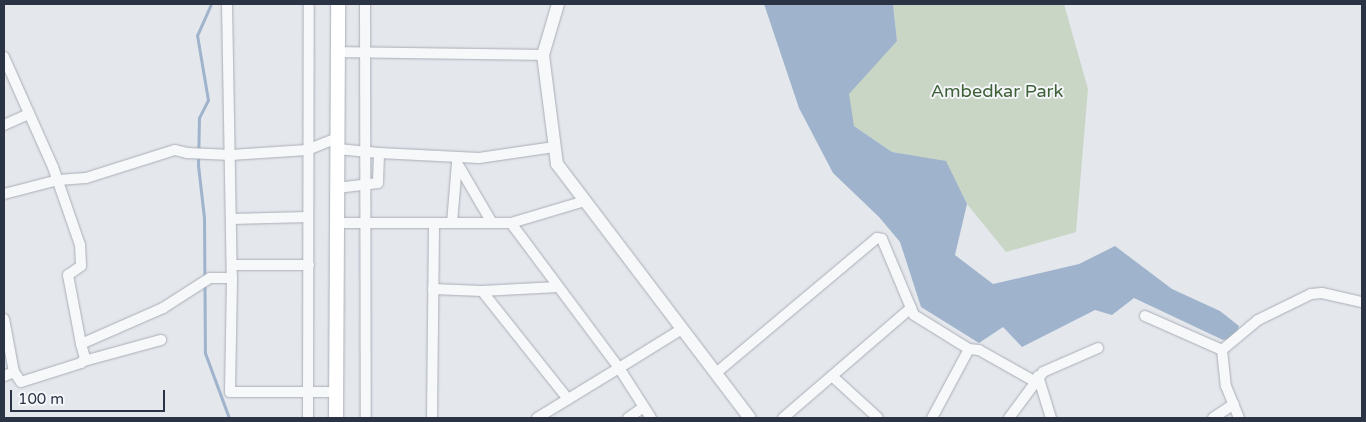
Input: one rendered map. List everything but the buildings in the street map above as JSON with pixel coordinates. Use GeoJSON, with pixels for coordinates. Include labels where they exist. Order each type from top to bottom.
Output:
{"type":"FeatureCollection","features":[{"type":"Feature","properties":{"kind":"main road"},"geometry":{"type":"LineString","coordinates":[[336,418],[338,4]]}},
{"type":"Feature","properties":{"kind":"street"},"geometry":{"type":"LineString","coordinates":[[227,4],[232,265],[230,392],[337,392]]}},
{"type":"Feature","properties":{"kind":"street"},"geometry":{"type":"LineString","coordinates":[[308,418],[309,265],[307,150],[309,4]]}},
{"type":"Feature","properties":{"kind":"street"},"geometry":{"type":"LineString","coordinates":[[366,4],[366,418]]}},
{"type":"Feature","properties":{"kind":"street"},"geometry":{"type":"LineString","coordinates":[[558,4],[543,54],[557,164],[750,418]]}},
{"type":"Feature","properties":{"kind":"street"},"geometry":{"type":"LineString","coordinates":[[338,52],[543,54]]}},
{"type":"Feature","properties":{"kind":"street"},"geometry":{"type":"LineString","coordinates":[[4,57],[58,180],[80,245],[81,266],[68,274],[84,361]]}},
{"type":"Feature","properties":{"kind":"street"},"geometry":{"type":"LineString","coordinates":[[4,125],[29,114]]}},
{"type":"Feature","properties":{"kind":"street"},"geometry":{"type":"LineString","coordinates":[[4,194],[58,180],[86,178],[175,150],[202,155],[230,155],[307,150],[338,143],[380,153],[457,160],[554,147]]}},
{"type":"Feature","properties":{"kind":"street"},"geometry":{"type":"LineString","coordinates":[[337,188],[378,183],[380,153]]}},
{"type":"Feature","properties":{"kind":"street"},"geometry":{"type":"LineString","coordinates":[[452,223],[457,160]]}},
{"type":"Feature","properties":{"kind":"street"},"geometry":{"type":"LineString","coordinates":[[457,160],[492,223]]}},
{"type":"Feature","properties":{"kind":"street"},"geometry":{"type":"LineString","coordinates":[[337,223],[511,223],[585,201]]}},
{"type":"Feature","properties":{"kind":"street"},"geometry":{"type":"LineString","coordinates":[[231,219],[308,217]]}},
{"type":"Feature","properties":{"kind":"street"},"geometry":{"type":"LineString","coordinates":[[432,418],[434,223]]}},
{"type":"Feature","properties":{"kind":"street"},"geometry":{"type":"LineString","coordinates":[[511,223],[618,368],[651,418]]}},
{"type":"Feature","properties":{"kind":"street"},"geometry":{"type":"LineString","coordinates":[[716,373],[877,238],[882,239],[914,315],[969,349],[987,354],[1036,378],[1051,418]]}},
{"type":"Feature","properties":{"kind":"street"},"geometry":{"type":"LineString","coordinates":[[232,265],[309,265]]}},
{"type":"Feature","properties":{"kind":"street"},"geometry":{"type":"LineString","coordinates":[[81,344],[163,308],[206,280],[232,278]]}},
{"type":"Feature","properties":{"kind":"street"},"geometry":{"type":"LineString","coordinates":[[433,289],[482,291],[558,287]]}},
{"type":"Feature","properties":{"kind":"street"},"geometry":{"type":"LineString","coordinates":[[482,291],[568,399]]}},
{"type":"Feature","properties":{"kind":"street"},"geometry":{"type":"LineString","coordinates":[[1222,350],[1258,320],[1311,294],[1322,293],[1362,302]]}},
{"type":"Feature","properties":{"kind":"street"},"geometry":{"type":"LineString","coordinates":[[783,418],[911,308]]}},
{"type":"Feature","properties":{"kind":"street"},"geometry":{"type":"LineString","coordinates":[[1145,316],[1222,350]]}},
{"type":"Feature","properties":{"kind":"street"},"geometry":{"type":"LineString","coordinates":[[4,320],[14,372],[21,382],[84,361],[161,340]]}},
{"type":"Feature","properties":{"kind":"street"},"geometry":{"type":"LineString","coordinates":[[537,418],[682,329]]}},
{"type":"Feature","properties":{"kind":"street"},"geometry":{"type":"LineString","coordinates":[[1009,418],[1036,378],[1098,348]]}},
{"type":"Feature","properties":{"kind":"street"},"geometry":{"type":"LineString","coordinates":[[932,418],[969,349]]}},
{"type":"Feature","properties":{"kind":"street"},"geometry":{"type":"LineString","coordinates":[[1222,350],[1222,371],[1239,418]]}},
{"type":"Feature","properties":{"kind":"street"},"geometry":{"type":"LineString","coordinates":[[4,376],[14,372]]}},
{"type":"Feature","properties":{"kind":"street"},"geometry":{"type":"LineString","coordinates":[[832,376],[878,418]]}},
{"type":"Feature","properties":{"kind":"street"},"geometry":{"type":"LineString","coordinates":[[1212,418],[1234,404]]}},
{"type":"Feature","properties":{"kind":"street"},"geometry":{"type":"LineString","coordinates":[[628,418],[644,407]]}},
{"type":"Feature","properties":{"kind":"green space","name":"Ambedkar Park"},"geometry":{"type":"Polygon","coordinates":[[[893,4],[1064,4],[1088,89],[1076,232],[1006,252],[967,204],[945,162],[892,152],[854,126],[846,111],[849,94],[872,59],[897,41],[893,4]]]}},
{"type":"Feature","properties":{"kind":"water"},"geometry":{"type":"Polygon","coordinates":[[[764,4],[893,4],[897,41],[849,94],[854,126],[892,152],[946,161],[967,204],[955,255],[993,284],[1079,264],[1115,246],[1172,289],[1220,311],[1239,326],[1236,338],[1223,340],[1134,298],[1112,315],[1095,310],[1022,347],[1003,327],[979,343],[921,307],[900,242],[879,217],[833,173],[799,108],[764,4]]]}},
{"type":"Feature","properties":{"kind":"waterway"},"geometry":{"type":"LineString","coordinates":[[211,4],[197,35],[208,100],[199,118],[198,165],[204,218],[205,353],[229,418]]}}]}
